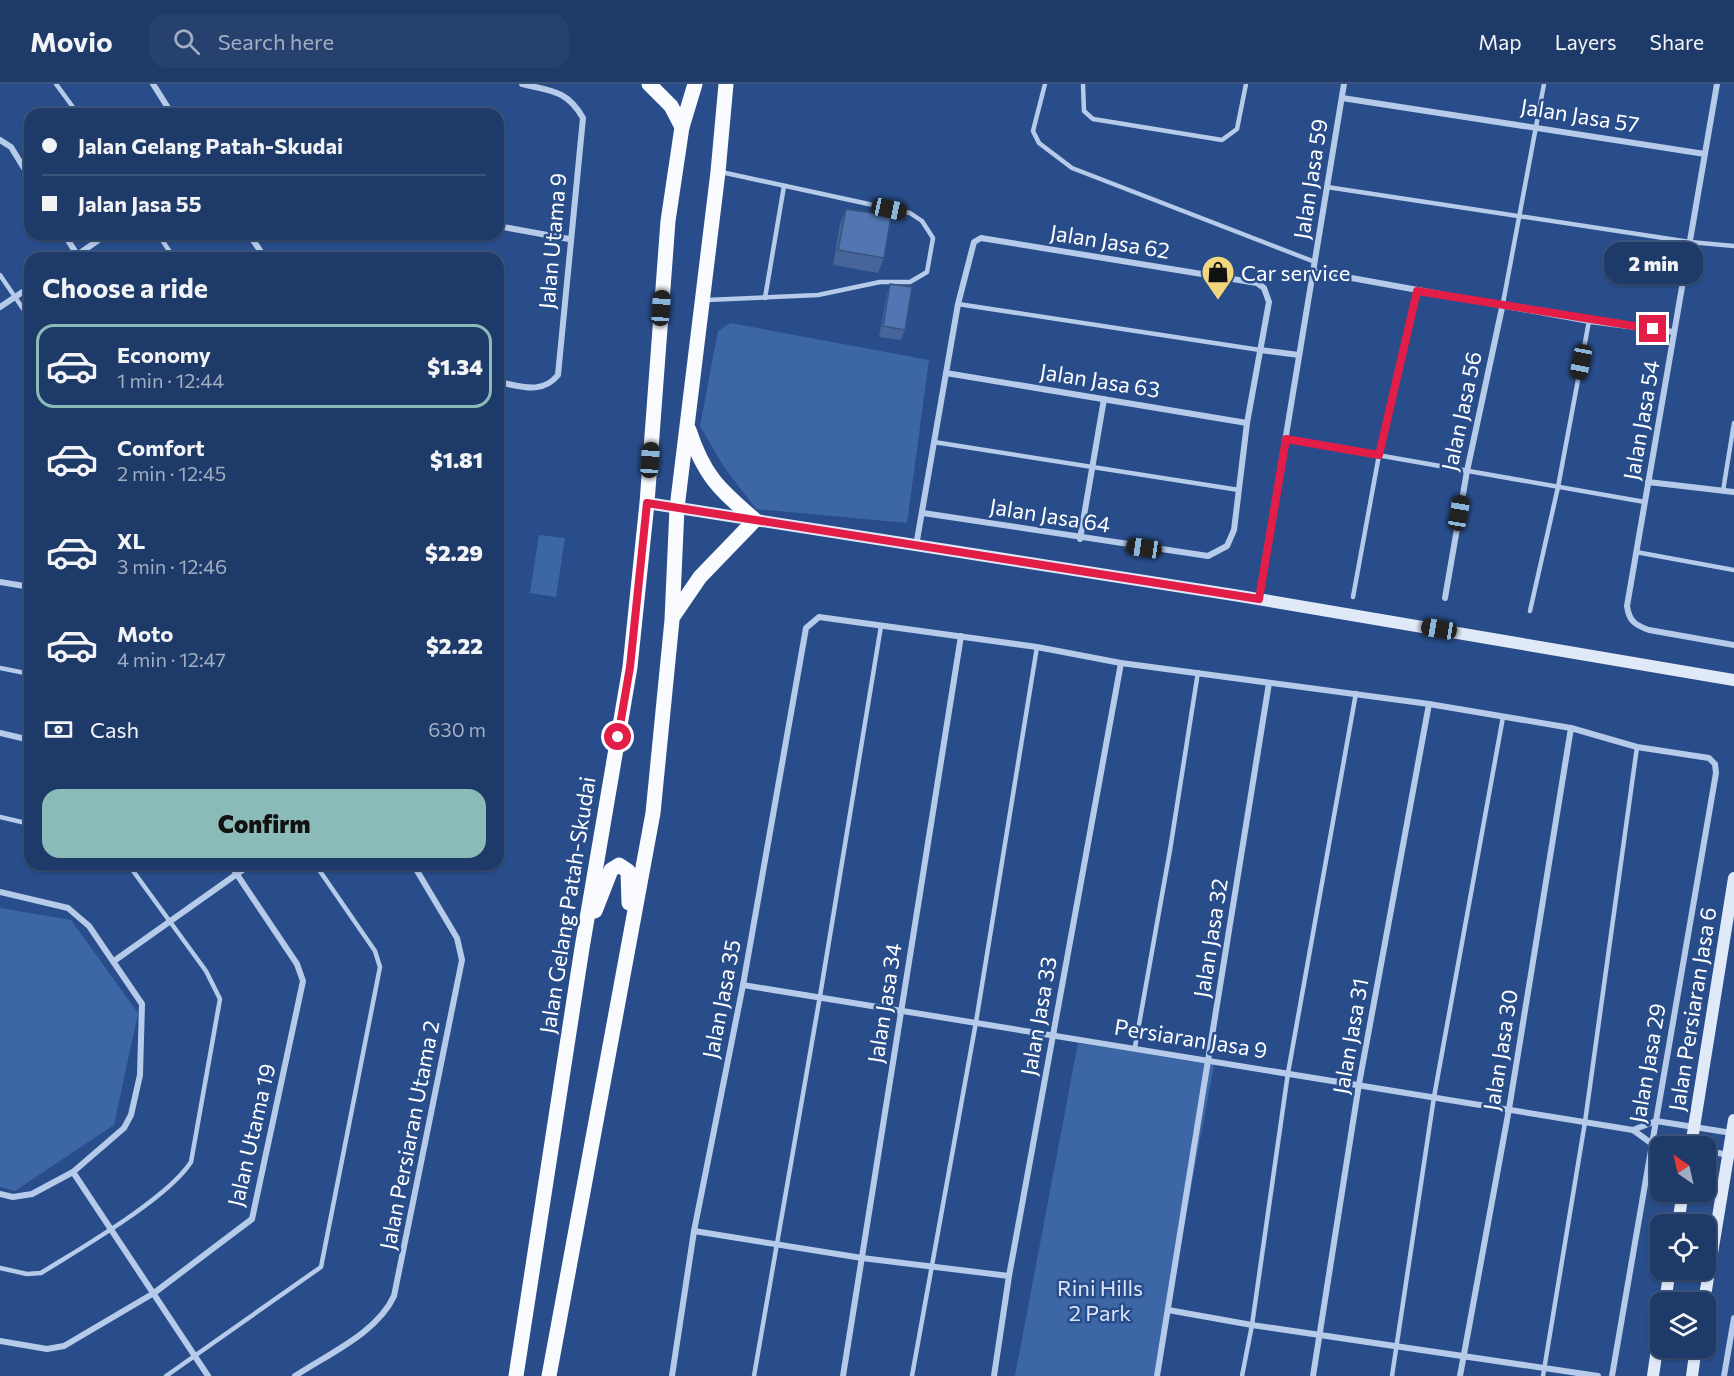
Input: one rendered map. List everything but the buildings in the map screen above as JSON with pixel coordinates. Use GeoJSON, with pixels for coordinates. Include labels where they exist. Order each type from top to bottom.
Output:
{"type":"FeatureCollection","features":[{"type":"Feature","properties":{"kind":"main road"},"geometry":{"type":"LineString","coordinates":[[649,84],[671,106],[682,127]]}},
{"type":"Feature","properties":{"kind":"main road","name":"Jalan Gelang Patah-Skudai"},"geometry":{"type":"LineString","coordinates":[[516,1376],[582,948],[630,667],[647,503],[668,221],[682,127],[695,84]]}},
{"type":"Feature","properties":{"kind":"main road"},"geometry":{"type":"LineString","coordinates":[[549,1376],[653,813],[672,620],[677,508],[704,300],[726,84]]}},
{"type":"Feature","properties":{"kind":"main road"},"geometry":{"type":"LineString","coordinates":[[672,620],[680,602],[700,577],[755,520],[706,471],[699,461],[687,424]]}},
{"type":"Feature","properties":{"kind":"main road"},"geometry":{"type":"LineString","coordinates":[[582,948],[611,870],[619,866],[628,872],[630,888],[627,951]]}},
{"type":"Feature","properties":{"kind":"street"},"geometry":{"type":"LineString","coordinates":[[153,84],[168,108]]}},
{"type":"Feature","properties":{"kind":"street","name":"Jalan Utama 9"},"geometry":{"type":"LineString","coordinates":[[504,383],[538,389],[550,385],[558,375],[569,239],[583,118],[575,105],[563,93],[522,84]]}},
{"type":"Feature","properties":{"kind":"street","name":"Jalan Jasa 59"},"geometry":{"type":"LineString","coordinates":[[1259,599],[1344,84]]}},
{"type":"Feature","properties":{"kind":"street","name":"Jalan Jasa 54"},"geometry":{"type":"LineString","coordinates":[[1717,84],[1627,606],[1628,615],[1636,626],[1734,645]]}},
{"type":"Feature","properties":{"kind":"street","name":"Jalan Jasa 57"},"geometry":{"type":"LineString","coordinates":[[1342,98],[1536,126],[1705,154]]}},
{"type":"Feature","properties":{"kind":"street"},"geometry":{"type":"LineString","coordinates":[[0,140],[11,147],[24,168]]}},
{"type":"Feature","properties":{"kind":"street"},"geometry":{"type":"LineString","coordinates":[[504,226],[569,239]]}},
{"type":"Feature","properties":{"kind":"street","name":"Jalan Jasa 62"},"geometry":{"type":"LineString","coordinates":[[916,547],[958,304],[970,248],[981,238],[1257,283],[1264,288],[1269,302],[1247,423],[1234,530],[1227,546],[1208,556]]}},
{"type":"Feature","properties":{"kind":"street"},"geometry":{"type":"LineString","coordinates":[[83,252],[99,240]]}},
{"type":"Feature","properties":{"kind":"street"},"geometry":{"type":"LineString","coordinates":[[1313,271],[1417,291],[1503,303],[1589,321],[1674,332]]}},
{"type":"Feature","properties":{"kind":"street"},"geometry":{"type":"LineString","coordinates":[[0,307],[24,291]]}},
{"type":"Feature","properties":{"kind":"street","name":"Jalan Jasa 56"},"geometry":{"type":"LineString","coordinates":[[1445,598],[1467,471],[1503,303]]}},
{"type":"Feature","properties":{"kind":"street"},"geometry":{"type":"LineString","coordinates":[[1260,350],[1299,355]]}},
{"type":"Feature","properties":{"kind":"street","name":"Jalan Jasa 63"},"geometry":{"type":"LineString","coordinates":[[946,373],[1247,423]]}},
{"type":"Feature","properties":{"kind":"street"},"geometry":{"type":"LineString","coordinates":[[1080,539],[1104,399]]}},
{"type":"Feature","properties":{"kind":"street"},"geometry":{"type":"LineString","coordinates":[[1648,482],[1734,492]]}},
{"type":"Feature","properties":{"kind":"street"},"geometry":{"type":"LineString","coordinates":[[647,503],[1259,599],[1734,680]]}},
{"type":"Feature","properties":{"kind":"street","name":"Jalan Jasa 64"},"geometry":{"type":"LineString","coordinates":[[923,513],[1080,539],[1208,556]]}},
{"type":"Feature","properties":{"kind":"street"},"geometry":{"type":"LineString","coordinates":[[0,582],[24,586]]}},
{"type":"Feature","properties":{"kind":"street","name":"Jalan Jasa 35"},"geometry":{"type":"LineString","coordinates":[[672,1376],[694,1231],[743,985],[806,628],[819,617],[880,626]]}},
{"type":"Feature","properties":{"kind":"street"},"geometry":{"type":"LineString","coordinates":[[880,626],[1037,647],[1121,663],[1429,704],[1570,729],[1637,747]]}},
{"type":"Feature","properties":{"kind":"street","name":"Jalan Jasa 34"},"geometry":{"type":"LineString","coordinates":[[843,1376],[961,636]]}},
{"type":"Feature","properties":{"kind":"street","name":"Jalan Jasa 33"},"geometry":{"type":"LineString","coordinates":[[994,1376],[1009,1276],[1121,663]]}},
{"type":"Feature","properties":{"kind":"street","name":"Jalan Jasa 32"},"geometry":{"type":"LineString","coordinates":[[1157,1376],[1269,683]]}},
{"type":"Feature","properties":{"kind":"street","name":"Jalan Jasa 31"},"geometry":{"type":"LineString","coordinates":[[1313,1376],[1359,1084],[1429,704]]}},
{"type":"Feature","properties":{"kind":"street","name":"Jalan Jasa 30"},"geometry":{"type":"LineString","coordinates":[[1460,1376],[1509,1109],[1570,729]]}},
{"type":"Feature","properties":{"kind":"street"},"geometry":{"type":"LineString","coordinates":[[0,733],[24,739]]}},
{"type":"Feature","properties":{"kind":"street","name":"Jalan Jasa 29"},"geometry":{"type":"LineString","coordinates":[[1637,747],[1709,758],[1715,764],[1716,773],[1653,1136]]}},
{"type":"Feature","properties":{"kind":"street","name":"Jalan Utama 19"},"geometry":{"type":"LineString","coordinates":[[0,1341],[46,1348],[64,1346],[154,1293],[252,1219],[303,981],[297,964],[234,870]]}},
{"type":"Feature","properties":{"kind":"street"},"geometry":{"type":"LineString","coordinates":[[114,961],[243,870]]}},
{"type":"Feature","properties":{"kind":"street","name":"Jalan Persiaran Utama 2"},"geometry":{"type":"LineString","coordinates":[[295,1376],[367,1329],[387,1312],[394,1296],[462,960],[457,938],[417,870]]}},
{"type":"Feature","properties":{"kind":"street","name":"Jalan Persiaran Jasa 6"},"geometry":{"type":"LineString","coordinates":[[1692,1136],[1734,878]]}},
{"type":"Feature","properties":{"kind":"street"},"geometry":{"type":"LineString","coordinates":[[0,892],[68,908],[89,926],[142,1004],[140,1075],[131,1115],[124,1128],[73,1172],[32,1194],[13,1197],[0,1194]]}},
{"type":"Feature","properties":{"kind":"street","name":"Persiaran Jasa 9"},"geometry":{"type":"LineString","coordinates":[[743,985],[1135,1047],[1633,1130],[1650,1142]]}},
{"type":"Feature","properties":{"kind":"street"},"geometry":{"type":"LineString","coordinates":[[1706,1292],[1731,1155],[1734,1120]]}},
{"type":"Feature","properties":{"kind":"street"},"geometry":{"type":"LineString","coordinates":[[1633,1130],[1656,1121],[1733,1133]]}},
{"type":"Feature","properties":{"kind":"street","name":"Jalan Jasa 29"},"geometry":{"type":"LineString","coordinates":[[1612,1376],[1650,1149]]}},
{"type":"Feature","properties":{"kind":"street"},"geometry":{"type":"LineString","coordinates":[[1716,1153],[1731,1155]]}},
{"type":"Feature","properties":{"kind":"street"},"geometry":{"type":"LineString","coordinates":[[73,1172],[208,1376]]}},
{"type":"Feature","properties":{"kind":"street"},"geometry":{"type":"LineString","coordinates":[[694,1231],[931,1268],[1009,1276]]}},
{"type":"Feature","properties":{"kind":"street"},"geometry":{"type":"LineString","coordinates":[[1168,1310],[1252,1325],[1598,1376]]}},
{"type":"Feature","properties":{"kind":"street"},"geometry":{"type":"LineString","coordinates":[[1724,1376],[1734,1318]]}},
{"type":"Feature","properties":{"kind":"street"},"geometry":{"type":"LineString","coordinates":[[1653,1376],[1656,1358]]}},
{"type":"Feature","properties":{"kind":"street"},"geometry":{"type":"LineString","coordinates":[[1692,1376],[1694,1358]]}},
{"type":"Feature","properties":{"kind":"lane"},"geometry":{"type":"LineString","coordinates":[[56,84],[74,108]]}},
{"type":"Feature","properties":{"kind":"lane"},"geometry":{"type":"LineString","coordinates":[[1045,84],[1033,131],[1039,143],[1071,168],[1315,262]]}},
{"type":"Feature","properties":{"kind":"lane"},"geometry":{"type":"LineString","coordinates":[[1083,84],[1084,111],[1094,119],[1222,140],[1237,129],[1246,84]]}},
{"type":"Feature","properties":{"kind":"lane"},"geometry":{"type":"LineString","coordinates":[[1503,303],[1544,84]]}},
{"type":"Feature","properties":{"kind":"lane"},"geometry":{"type":"LineString","coordinates":[[704,300],[818,295],[880,282],[910,282],[927,272],[933,238],[922,221],[910,213],[718,172]]}},
{"type":"Feature","properties":{"kind":"lane"},"geometry":{"type":"LineString","coordinates":[[765,298],[784,186]]}},
{"type":"Feature","properties":{"kind":"lane"},"geometry":{"type":"LineString","coordinates":[[1327,187],[1689,242],[1734,246]]}},
{"type":"Feature","properties":{"kind":"lane"},"geometry":{"type":"LineString","coordinates":[[0,275],[24,310]]}},
{"type":"Feature","properties":{"kind":"lane"},"geometry":{"type":"LineString","coordinates":[[1353,597],[1379,455],[1417,291]]}},
{"type":"Feature","properties":{"kind":"lane"},"geometry":{"type":"LineString","coordinates":[[958,304],[1260,350]]}},
{"type":"Feature","properties":{"kind":"lane"},"geometry":{"type":"LineString","coordinates":[[1530,611],[1558,487],[1589,321]]}},
{"type":"Feature","properties":{"kind":"lane"},"geometry":{"type":"LineString","coordinates":[[1723,491],[1734,423]]}},
{"type":"Feature","properties":{"kind":"lane"},"geometry":{"type":"LineString","coordinates":[[1286,439],[1645,502]]}},
{"type":"Feature","properties":{"kind":"lane"},"geometry":{"type":"LineString","coordinates":[[934,442],[1239,490]]}},
{"type":"Feature","properties":{"kind":"lane"},"geometry":{"type":"LineString","coordinates":[[1636,552],[1734,570]]}},
{"type":"Feature","properties":{"kind":"lane"},"geometry":{"type":"LineString","coordinates":[[754,1376],[775,1243],[820,996],[880,626]]}},
{"type":"Feature","properties":{"kind":"lane"},"geometry":{"type":"LineString","coordinates":[[912,1376],[976,1022],[1037,647]]}},
{"type":"Feature","properties":{"kind":"lane"},"geometry":{"type":"LineString","coordinates":[[0,668],[24,673]]}},
{"type":"Feature","properties":{"kind":"lane"},"geometry":{"type":"LineString","coordinates":[[1135,1047],[1198,672]]}},
{"type":"Feature","properties":{"kind":"lane"},"geometry":{"type":"LineString","coordinates":[[1242,1376],[1252,1325],[1288,1073],[1356,693]]}},
{"type":"Feature","properties":{"kind":"lane"},"geometry":{"type":"LineString","coordinates":[[1392,1376],[1434,1097],[1503,717]]}},
{"type":"Feature","properties":{"kind":"lane"},"geometry":{"type":"LineString","coordinates":[[1543,1376],[1585,1122],[1637,747]]}},
{"type":"Feature","properties":{"kind":"lane"},"geometry":{"type":"LineString","coordinates":[[0,817],[24,823]]}},
{"type":"Feature","properties":{"kind":"lane"},"geometry":{"type":"LineString","coordinates":[[0,1268],[27,1274],[41,1273],[110,1228],[182,1176],[191,1162],[220,999],[206,971],[132,870]]}},
{"type":"Feature","properties":{"kind":"lane"},"geometry":{"type":"LineString","coordinates":[[166,1376],[321,1267],[380,968],[375,951],[319,870]]}},
{"type":"Feature","properties":{"kind":"green space"},"geometry":{"type":"Polygon","coordinates":[[[730,323],[929,360],[907,523],[756,509],[724,467],[700,426],[718,331],[730,323]]]}},
{"type":"Feature","properties":{"kind":"green space"},"geometry":{"type":"Polygon","coordinates":[[[539,535],[565,538],[556,597],[530,593],[539,535]]]}},
{"type":"Feature","properties":{"kind":"green space"},"geometry":{"type":"Polygon","coordinates":[[[0,908],[71,920],[138,1013],[114,1125],[15,1191],[0,1187],[0,908]]]}},
{"type":"Feature","properties":{"kind":"green space","name":"Rini Hills 2 Park"},"geometry":{"type":"Polygon","coordinates":[[[1078,1043],[1214,1065],[1156,1376],[1015,1376],[1078,1043]]]}},
{"type":"Feature","properties":{"kind":"place","name":"Car service"},"geometry":{"type":"Point","coordinates":[1218,301]}},
{"type":"Feature","properties":{"kind":"route"},"geometry":{"type":"LineString","coordinates":[[618,737],[630,667],[647,503],[1259,599],[1286,439],[1379,455],[1417,291],[1503,303],[1589,321],[1653,329]]}}]}
